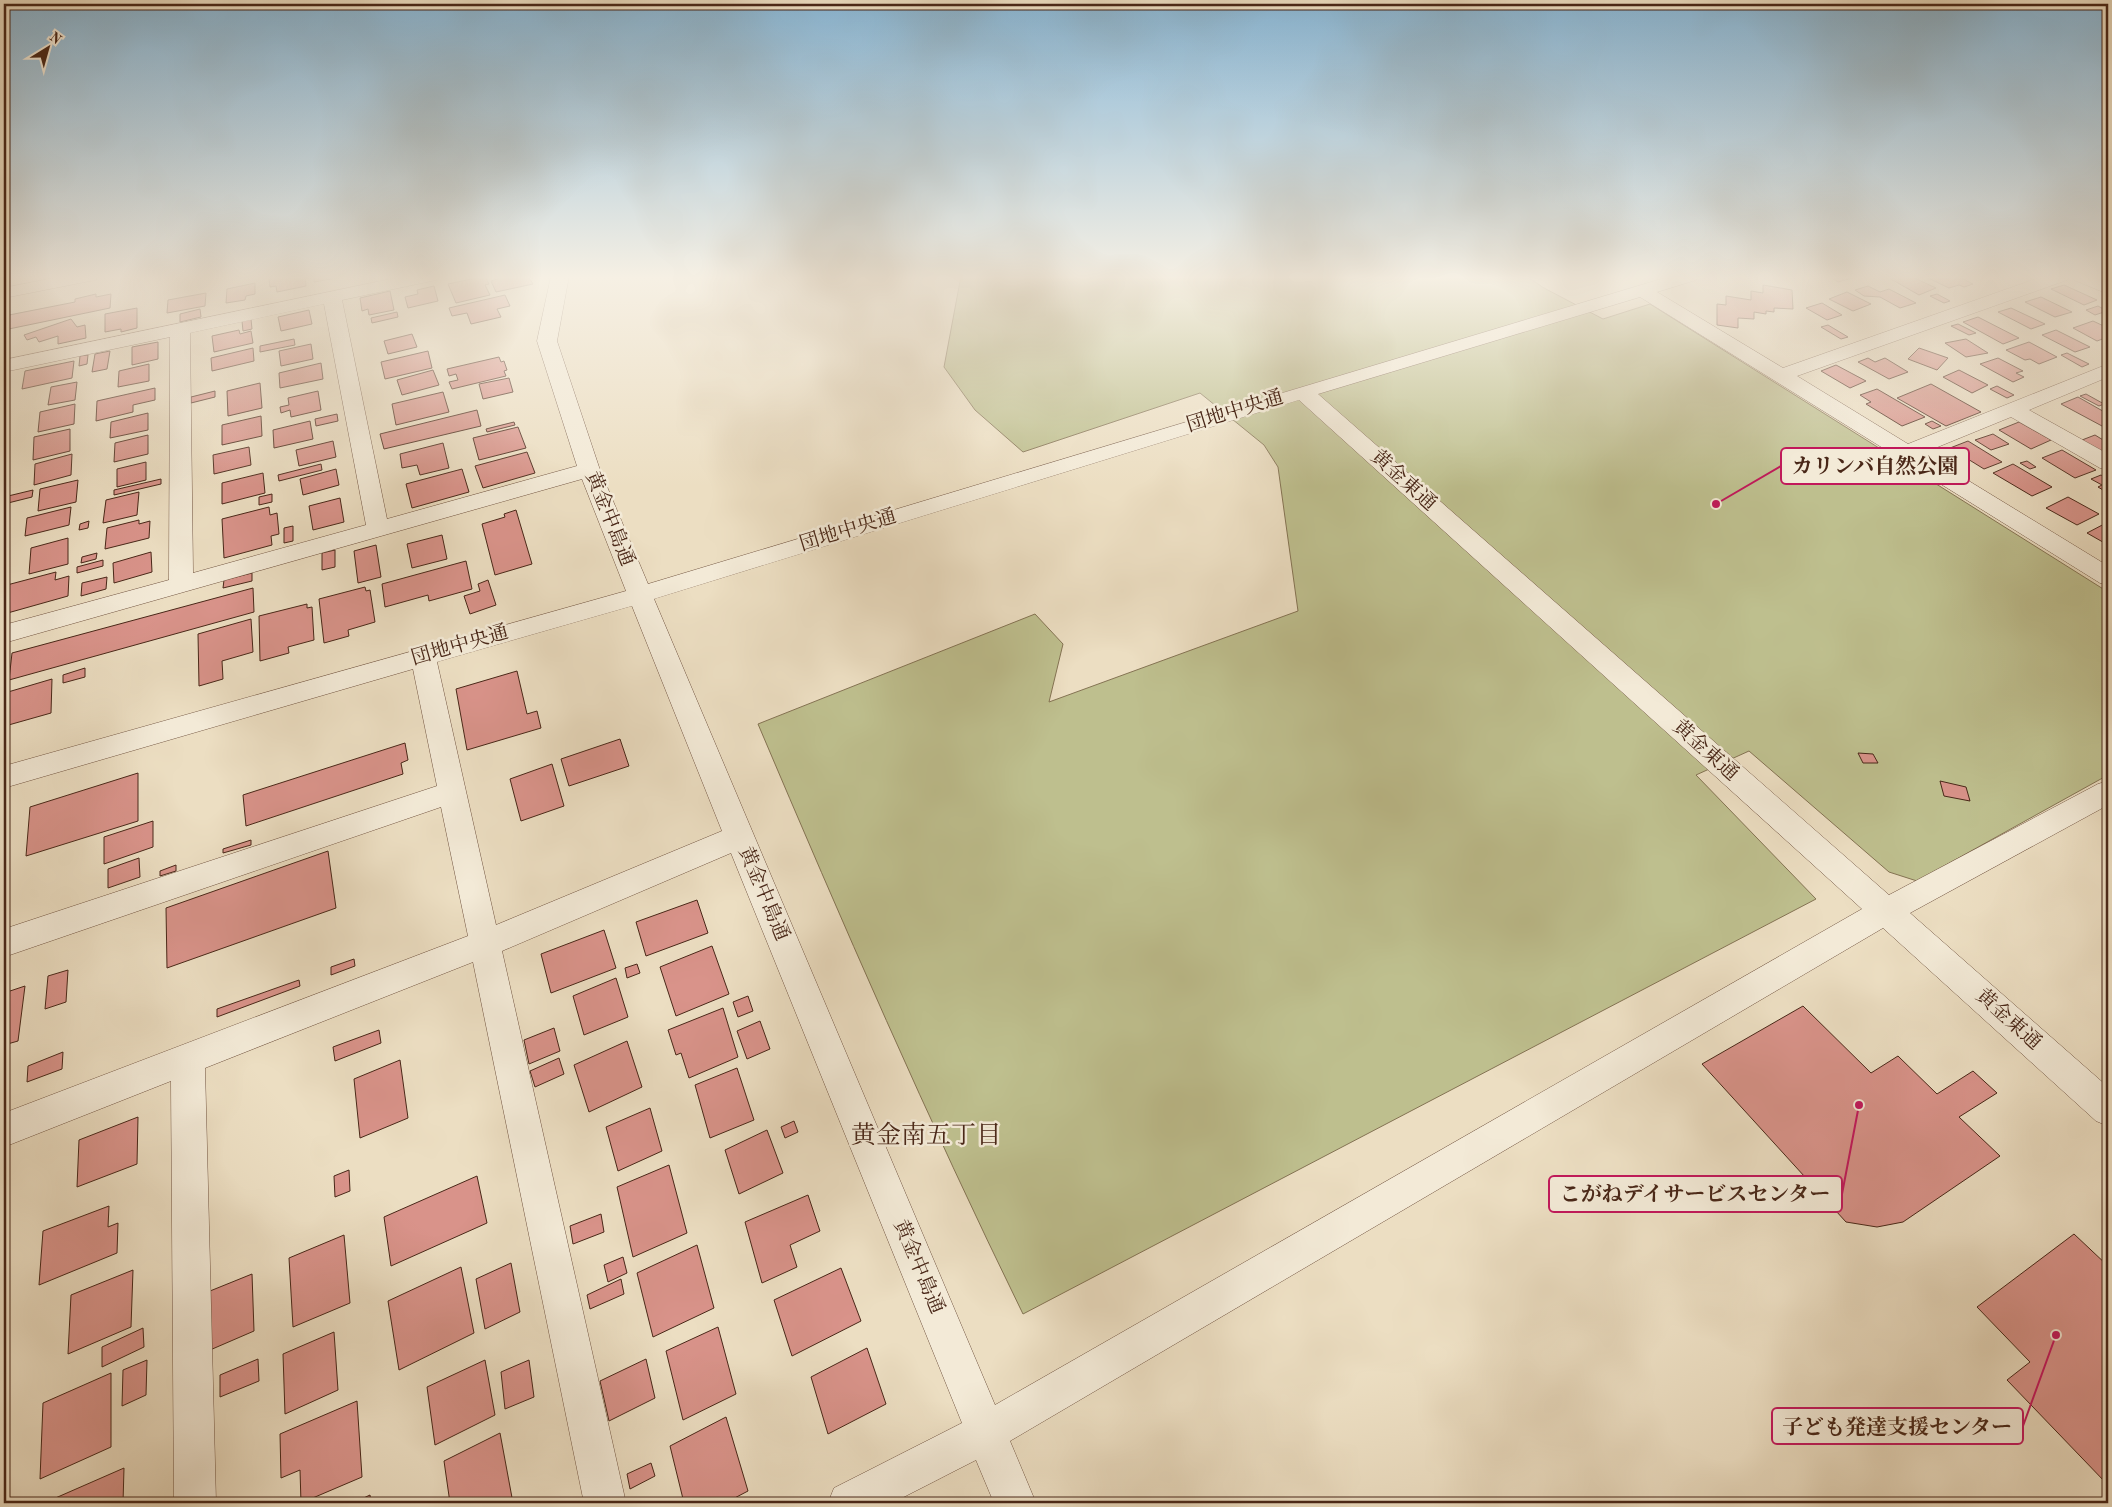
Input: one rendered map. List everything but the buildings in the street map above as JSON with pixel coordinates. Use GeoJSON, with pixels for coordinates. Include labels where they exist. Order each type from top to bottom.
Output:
{"type":"FeatureCollection","features":[{"type":"Feature","properties":{"kind":"street"},"geometry":{"type":"LineString","coordinates":[[4,387],[5,366],[101,346]]}},
{"type":"Feature","properties":{"kind":"street"},"geometry":{"type":"LineString","coordinates":[[180,346],[180,585]]}},
{"type":"Feature","properties":{"kind":"street"},"geometry":{"type":"LineString","coordinates":[[342,346],[378,530]]}},
{"type":"Feature","properties":{"kind":"street","name":"黄金中島通"},"geometry":{"type":"LineString","coordinates":[[548,346],[589,470],[1015,1503]]}},
{"type":"Feature","properties":{"kind":"street","name":"団地中央通"},"geometry":{"type":"LineString","coordinates":[[4,777],[640,595],[1455,346]]}},
{"type":"Feature","properties":{"kind":"street"},"geometry":{"type":"LineString","coordinates":[[1732,346],[1907,452],[2108,577]]}},
{"type":"Feature","properties":{"kind":"street"},"geometry":{"type":"LineString","coordinates":[[1779,376],[1863,346]]}},
{"type":"Feature","properties":{"kind":"street"},"geometry":{"type":"LineString","coordinates":[[1907,452],[2014,410],[2108,370]]}},
{"type":"Feature","properties":{"kind":"street","name":"黄金東通"},"geometry":{"type":"LineString","coordinates":[[1303,392],[2108,1109]]}},
{"type":"Feature","properties":{"kind":"street"},"geometry":{"type":"LineString","coordinates":[[2014,410],[2108,463]]}},
{"type":"Feature","properties":{"kind":"street"},"geometry":{"type":"LineString","coordinates":[[4,634],[589,470]]}},
{"type":"Feature","properties":{"kind":"street"},"geometry":{"type":"LineString","coordinates":[[423,657],[605,1503]]}},
{"type":"Feature","properties":{"kind":"street"},"geometry":{"type":"LineString","coordinates":[[4,943],[452,792]]}},
{"type":"Feature","properties":{"kind":"street"},"geometry":{"type":"LineString","coordinates":[[849,1503],[987,1432],[1885,912],[2108,792]]}},
{"type":"Feature","properties":{"kind":"street"},"geometry":{"type":"LineString","coordinates":[[4,1130],[484,944],[739,837]]}},
{"type":"Feature","properties":{"kind":"street"},"geometry":{"type":"LineString","coordinates":[[188,1059],[195,1503]]}},
{"type":"Feature","properties":{"kind":"green space"},"geometry":{"type":"Polygon","coordinates":[[[948,346],[1717,346],[2108,592],[2108,775],[1917,881],[1889,872],[1749,751],[1696,775],[1816,899],[1023,1314],[953,1168],[886,1020],[758,724],[1035,614],[1063,644],[1049,702],[1298,611],[1278,467],[1264,445],[1200,393],[1023,452],[975,410],[944,367],[948,346]]]}},
{"type":"Feature","properties":{"kind":"place","name":"カリンバ自然公園"},"geometry":{"type":"Point","coordinates":[1716,504]}},
{"type":"Feature","properties":{"kind":"place","name":"こがねデイサービスセンター"},"geometry":{"type":"Point","coordinates":[1859,1105]}},
{"type":"Feature","properties":{"kind":"place","name":"子ども発達支援センター"},"geometry":{"type":"Point","coordinates":[2056,1335]}},
{"type":"Feature","properties":{"kind":"district","name":"黄金南五丁目"},"geometry":{"type":"Point","coordinates":[926,1136]}}]}
